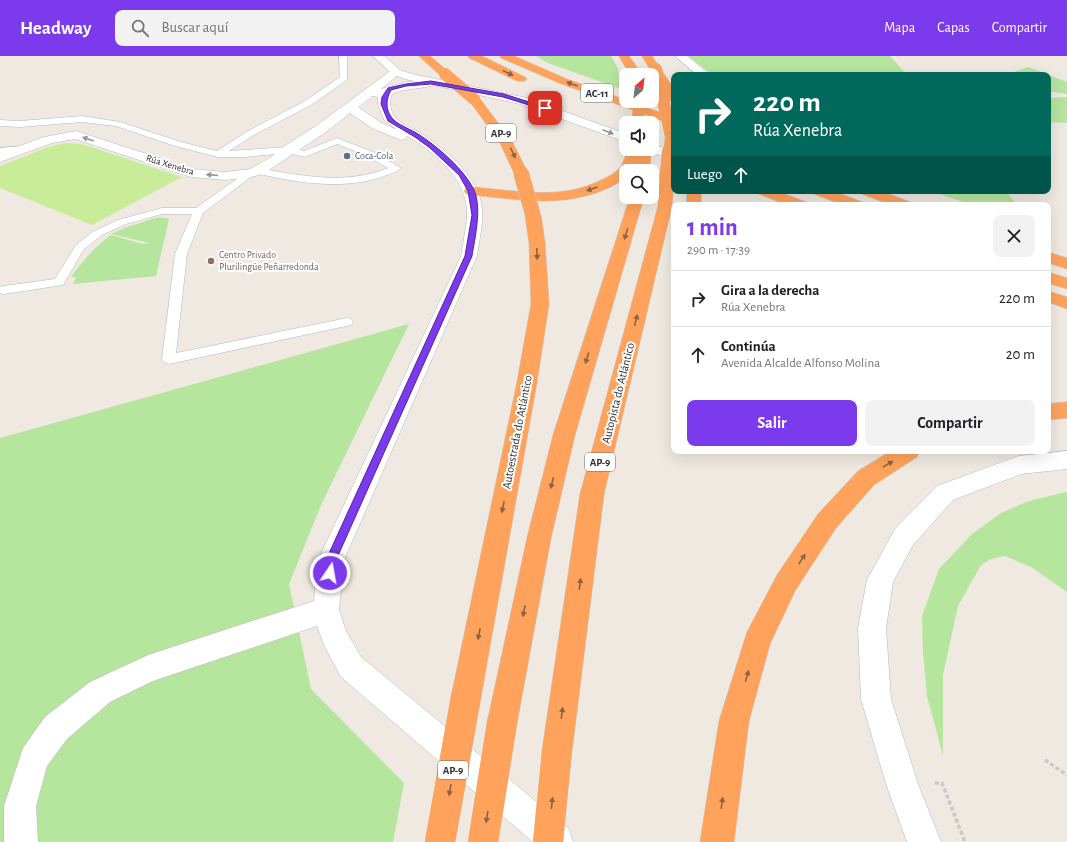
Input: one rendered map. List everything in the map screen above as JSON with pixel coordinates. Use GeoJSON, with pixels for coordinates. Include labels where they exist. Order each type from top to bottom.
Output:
{"type":"FeatureCollection","features":[{"type":"Feature","properties":{"kind":"highway","name":"Autoestrada do Atlántico"},"geometry":{"type":"LineString","coordinates":[[424,56],[474,99],[500,131],[512,151],[521,173],[533,215],[537,243],[540,304],[527,382],[466,697],[440,842]]}},
{"type":"Feature","properties":{"kind":"highway"},"geometry":{"type":"LineString","coordinates":[[473,56],[529,82]]}},
{"type":"Feature","properties":{"kind":"highway","name":"AC-11"},"geometry":{"type":"LineString","coordinates":[[505,56],[564,81],[671,120]]}},
{"type":"Feature","properties":{"kind":"highway"},"geometry":{"type":"LineString","coordinates":[[624,56],[630,68]]}},
{"type":"Feature","properties":{"kind":"highway","name":"AP-9"},"geometry":{"type":"LineString","coordinates":[[647,56],[655,68]]}},
{"type":"Feature","properties":{"kind":"highway"},"geometry":{"type":"LineString","coordinates":[[659,74],[671,93]]}},
{"type":"Feature","properties":{"kind":"highway","name":"Autopista do Atlántico"},"geometry":{"type":"LineString","coordinates":[[548,842],[557,751],[592,494],[665,206],[671,136],[659,82]]}},
{"type":"Feature","properties":{"kind":"highway"},"geometry":{"type":"LineString","coordinates":[[659,132],[671,136]]}},
{"type":"Feature","properties":{"kind":"highway"},"geometry":{"type":"LineString","coordinates":[[471,191],[545,197],[561,197],[577,194],[616,179],[625,170],[631,156]]}},
{"type":"Feature","properties":{"kind":"highway"},"geometry":{"type":"LineString","coordinates":[[757,194],[775,202]]}},
{"type":"Feature","properties":{"kind":"highway"},"geometry":{"type":"LineString","coordinates":[[772,194],[793,202]]}},
{"type":"Feature","properties":{"kind":"highway"},"geometry":{"type":"LineString","coordinates":[[827,194],[849,202]]}},
{"type":"Feature","properties":{"kind":"highway"},"geometry":{"type":"LineString","coordinates":[[875,194],[896,202]]}},
{"type":"Feature","properties":{"kind":"highway"},"geometry":{"type":"LineString","coordinates":[[483,842],[502,723],[538,538],[564,435],[635,204]]}},
{"type":"Feature","properties":{"kind":"highway"},"geometry":{"type":"LineString","coordinates":[[1051,258],[1067,264]]}},
{"type":"Feature","properties":{"kind":"highway"},"geometry":{"type":"LineString","coordinates":[[1051,278],[1067,284]]}},
{"type":"Feature","properties":{"kind":"highway"},"geometry":{"type":"LineString","coordinates":[[1051,297],[1067,303]]}},
{"type":"Feature","properties":{"kind":"highway"},"geometry":{"type":"LineString","coordinates":[[1051,412],[1067,410]]}},
{"type":"Feature","properties":{"kind":"highway"},"geometry":{"type":"LineString","coordinates":[[717,842],[734,721],[757,641],[786,583],[827,521],[866,478],[904,454]]}},
{"type":"Feature","properties":{"kind":"street"},"geometry":{"type":"LineString","coordinates":[[378,56],[396,72],[409,77],[431,83],[504,96],[523,101],[619,135]]}},
{"type":"Feature","properties":{"kind":"street"},"geometry":{"type":"LineString","coordinates":[[680,56],[700,72]]}},
{"type":"Feature","properties":{"kind":"street","name":"Rúa Xenebra"},"geometry":{"type":"LineString","coordinates":[[0,158],[49,140],[76,135],[191,173],[225,176],[254,172],[276,160],[288,150],[321,129],[396,72]]}},
{"type":"Feature","properties":{"kind":"street","name":"Rúa Xenebra"},"geometry":{"type":"LineString","coordinates":[[350,107],[389,89],[406,85],[431,83]]}},
{"type":"Feature","properties":{"kind":"street"},"geometry":{"type":"LineString","coordinates":[[389,89],[384,97],[384,104],[390,120]]}},
{"type":"Feature","properties":{"kind":"street"},"geometry":{"type":"LineString","coordinates":[[350,107],[370,110],[390,120],[417,136],[445,159],[461,174],[471,191],[475,215],[469,256],[331,560],[326,610],[334,636],[351,666],[559,842]]}},
{"type":"Feature","properties":{"kind":"street"},"geometry":{"type":"LineString","coordinates":[[350,107],[376,125]]}},
{"type":"Feature","properties":{"kind":"street"},"geometry":{"type":"LineString","coordinates":[[321,129],[341,122],[361,120],[376,125],[445,159]]}},
{"type":"Feature","properties":{"kind":"street"},"geometry":{"type":"LineString","coordinates":[[659,151],[671,155]]}},
{"type":"Feature","properties":{"kind":"street"},"geometry":{"type":"LineString","coordinates":[[879,194],[890,200]]}},
{"type":"Feature","properties":{"kind":"street"},"geometry":{"type":"LineString","coordinates":[[924,842],[902,784],[876,699],[872,628],[880,580],[904,537],[945,493],[1019,464],[1067,460]]}},
{"type":"Feature","properties":{"kind":"street"},"geometry":{"type":"LineString","coordinates":[[21,842],[20,806],[34,759],[56,728],[100,692],[148,669],[326,610]]}},
{"type":"Feature","properties":{"kind":"lane"},"geometry":{"type":"LineString","coordinates":[[218,154],[251,133],[308,103],[344,78],[343,56]]}},
{"type":"Feature","properties":{"kind":"lane"},"geometry":{"type":"LineString","coordinates":[[0,123],[20,124],[82,119],[117,124],[178,144],[218,154],[244,154],[288,150],[305,154],[337,141],[370,154],[396,168],[385,174],[347,181],[300,179],[254,172],[198,211],[181,254],[169,359],[347,322]]}},
{"type":"Feature","properties":{"kind":"lane"},"geometry":{"type":"LineString","coordinates":[[0,151],[24,149]]}},
{"type":"Feature","properties":{"kind":"lane"},"geometry":{"type":"LineString","coordinates":[[4,290],[59,282],[80,247],[98,233],[122,222],[162,211],[198,211]]}},
{"type":"Feature","properties":{"kind":"path"},"geometry":{"type":"LineString","coordinates":[[1045,760],[1067,775]]}},
{"type":"Feature","properties":{"kind":"green space"},"geometry":{"type":"Polygon","coordinates":[[[536,56],[611,56],[618,68],[619,88],[548,63],[536,56]]]}},
{"type":"Feature","properties":{"kind":"green space"},"geometry":{"type":"Polygon","coordinates":[[[688,56],[890,56],[904,72],[709,72],[688,56]]]}},
{"type":"Feature","properties":{"kind":"green space"},"geometry":{"type":"Polygon","coordinates":[[[1028,67],[1041,72],[1014,72],[1028,67]]]}},
{"type":"Feature","properties":{"kind":"green space"},"geometry":{"type":"Polygon","coordinates":[[[1051,76],[1067,82],[1067,94],[1051,91],[1051,76]]]}},
{"type":"Feature","properties":{"kind":"green space"},"geometry":{"type":"Polygon","coordinates":[[[1067,97],[1067,123],[1051,122],[1051,98],[1067,97]]]}},
{"type":"Feature","properties":{"kind":"green space"},"geometry":{"type":"Polygon","coordinates":[[[66,143],[82,144],[182,177],[92,225],[0,188],[0,166],[51,146],[66,143]]]}},
{"type":"Feature","properties":{"kind":"green space"},"geometry":{"type":"Polygon","coordinates":[[[940,194],[1008,194],[1015,202],[963,202],[940,194]]]}},
{"type":"Feature","properties":{"kind":"green space"},"geometry":{"type":"Polygon","coordinates":[[[159,217],[169,219],[156,276],[73,284],[76,277],[71,277],[75,271],[94,249],[111,235],[143,244],[149,243],[111,234],[127,227],[159,217]]]}},
{"type":"Feature","properties":{"kind":"green space"},"geometry":{"type":"Polygon","coordinates":[[[409,324],[322,503],[289,584],[311,689],[404,783],[393,842],[0,842],[0,438],[409,324]]]}},
{"type":"Feature","properties":{"kind":"green space"},"geometry":{"type":"Polygon","coordinates":[[[1067,492],[1067,592],[1031,567],[1005,556],[991,559],[981,565],[958,606],[943,675],[943,756],[927,696],[923,652],[922,616],[939,569],[972,534],[1001,513],[1029,501],[1067,492]]]}},
{"type":"Feature","properties":{"kind":"place","name":"Coca-Cola"},"geometry":{"type":"Point","coordinates":[347,156]}},
{"type":"Feature","properties":{"kind":"place","name":"Centro Privado Plurilingüe Peñarredonda"},"geometry":{"type":"Point","coordinates":[211,261]}},
{"type":"Feature","properties":{"kind":"route"},"geometry":{"type":"LineString","coordinates":[[330,573],[331,560],[469,256],[475,215],[471,191],[461,174],[432,146],[390,120],[384,104],[384,97],[389,89],[406,85],[431,83],[504,96],[545,108]]}}]}
